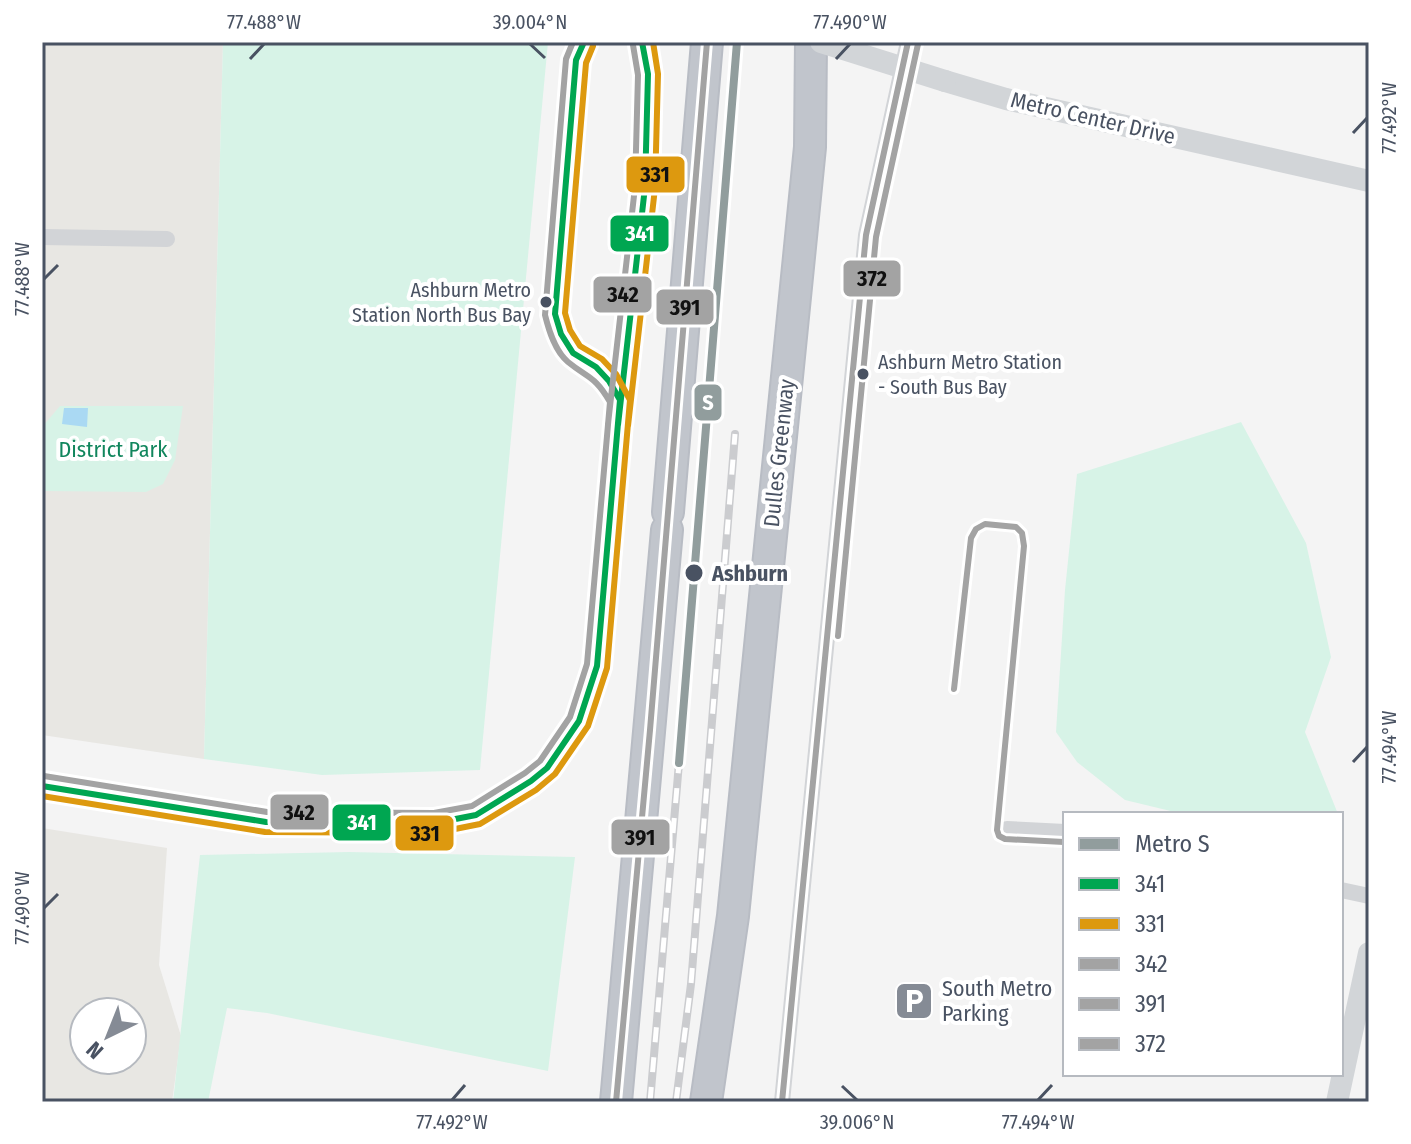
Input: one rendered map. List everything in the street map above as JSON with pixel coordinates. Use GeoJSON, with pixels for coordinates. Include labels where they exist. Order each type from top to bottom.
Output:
{"type":"FeatureCollection","features":[{"type":"Feature","properties":{"kind":"highway"},"geometry":{"type":"LineString","coordinates":[[616,1102],[707,42]]}},
{"type":"Feature","properties":{"kind":"highway","name":"Dulles Greenway"},"geometry":{"type":"LineString","coordinates":[[706,1102],[733,916],[810,147],[811,42]]}},
{"type":"Feature","properties":{"kind":"street","name":"Metro Center Drive"},"geometry":{"type":"LineString","coordinates":[[821,42],[1006,99],[1369,181]]}},
{"type":"Feature","properties":{"kind":"street"},"geometry":{"type":"LineString","coordinates":[[782,1102],[866,235],[908,42]]}},
{"type":"Feature","properties":{"kind":"street"},"geometry":{"type":"LineString","coordinates":[[42,237],[167,239]]}},
{"type":"Feature","properties":{"kind":"street"},"geometry":{"type":"LineString","coordinates":[[42,786],[266,822],[435,823],[476,815]]}},
{"type":"Feature","properties":{"kind":"street"},"geometry":{"type":"LineString","coordinates":[[1007,829],[1063,832]]}},
{"type":"Feature","properties":{"kind":"street"},"geometry":{"type":"LineString","coordinates":[[1343,890],[1369,896]]}},
{"type":"Feature","properties":{"kind":"street"},"geometry":{"type":"LineString","coordinates":[[1343,1074],[1369,953]]}},
{"type":"Feature","properties":{"kind":"street"},"geometry":{"type":"LineString","coordinates":[[1337,1102],[1343,1076]]}},
{"type":"Feature","properties":{"kind":"shaded area"},"geometry":{"type":"Polygon","coordinates":[[[42,42],[223,42],[204,759],[42,735],[42,42]]]}},
{"type":"Feature","properties":{"kind":"shaded area"},"geometry":{"type":"Polygon","coordinates":[[[42,828],[167,848],[159,965],[181,1036],[172,1102],[42,1102],[42,828]]]}},
{"type":"Feature","properties":{"kind":"green space"},"geometry":{"type":"Polygon","coordinates":[[[223,42],[548,42],[480,770],[322,775],[204,759],[223,42]]]}},
{"type":"Feature","properties":{"kind":"green space","name":"District Park"},"geometry":{"type":"Polygon","coordinates":[[[60,406],[183,406],[175,460],[163,484],[146,492],[42,491],[42,427],[60,406]]]}},
{"type":"Feature","properties":{"kind":"green space"},"geometry":{"type":"Polygon","coordinates":[[[1241,422],[1306,543],[1331,657],[1305,732],[1337,812],[1175,812],[1125,800],[1077,762],[1056,732],[1065,590],[1077,474],[1241,422]]]}},
{"type":"Feature","properties":{"kind":"green space"},"geometry":{"type":"Polygon","coordinates":[[[349,852],[575,857],[548,1071],[267,1013],[227,1008],[208,1102],[173,1102],[200,855],[349,852]]]}},
{"type":"Feature","properties":{"kind":"water"},"geometry":{"type":"Polygon","coordinates":[[[64,408],[88,408],[87,427],[62,424],[64,408]]]}},
{"type":"Feature","properties":{"kind":"railway"},"geometry":{"type":"LineString","coordinates":[[676,1102],[691,984],[735,434]]}},
{"type":"Feature","properties":{"kind":"railway"},"geometry":{"type":"LineString","coordinates":[[650,1102],[679,763]]}},
{"type":"Feature","properties":{"kind":"metro line","name":"S"},"geometry":{"type":"LineString","coordinates":[[679,763],[737,42]]}},
{"type":"Feature","properties":{"kind":"transit line","name":"342"},"geometry":{"type":"LineString","coordinates":[[44,776],[267,812],[434,813],[472,806],[540,761],[570,717],[587,664],[610,402],[596,382],[559,352],[545,315],[566,59],[573,42]]}},
{"type":"Feature","properties":{"kind":"transit line","name":"341"},"geometry":{"type":"LineString","coordinates":[[42,786],[266,822],[435,823],[476,815],[547,768],[579,721],[597,666],[620,400],[596,367],[573,353],[561,334],[555,314],[576,60],[584,42]]}},
{"type":"Feature","properties":{"kind":"transit line","name":"341"},"geometry":{"type":"LineString","coordinates":[[618,425],[645,187],[648,74],[642,42]]}},
{"type":"Feature","properties":{"kind":"transit line","name":"331"},"geometry":{"type":"LineString","coordinates":[[628,426],[655,188],[658,74],[653,42]]}},
{"type":"Feature","properties":{"kind":"transit line","name":"391"},"geometry":{"type":"LineString","coordinates":[[616,1102],[707,42]]}},
{"type":"Feature","properties":{"kind":"transit line","name":"391"},"geometry":{"type":"LineString","coordinates":[[782,1102],[866,235],[908,42]]}},
{"type":"Feature","properties":{"kind":"transit line","name":"372"},"geometry":{"type":"LineString","coordinates":[[838,636],[876,237],[918,44]]}},
{"type":"Feature","properties":{"kind":"transit line","name":"342"},"geometry":{"type":"LineString","coordinates":[[608,424],[635,187],[638,75],[633,45]]}},
{"type":"Feature","properties":{"kind":"transit line","name":"331"},"geometry":{"type":"LineString","coordinates":[[42,796],[265,832],[435,833],[480,824],[536,790],[555,774],[588,726],[607,668],[630,400],[616,374],[602,359],[580,346],[570,330],[565,313],[586,63],[593,46]]}},
{"type":"Feature","properties":{"kind":"transit line","name":"372"},"geometry":{"type":"LineString","coordinates":[[954,689],[971,538],[976,529],[985,524],[1016,527],[1022,533],[1024,546],[997,830],[999,836],[1005,839],[1063,842]]}},
{"type":"Feature","properties":{"kind":"place","name":"Ashburn Metro Station North Bus Bay"},"geometry":{"type":"Point","coordinates":[546,302]}},
{"type":"Feature","properties":{"kind":"place","name":"Ashburn Metro Station - South Bus Bay"},"geometry":{"type":"Point","coordinates":[863,374]}},
{"type":"Feature","properties":{"kind":"place","name":"Ashburn"},"geometry":{"type":"Point","coordinates":[694,573]}},
{"type":"Feature","properties":{"kind":"place","name":"South Metro Parking"},"geometry":{"type":"Point","coordinates":[914,1001]}}]}
